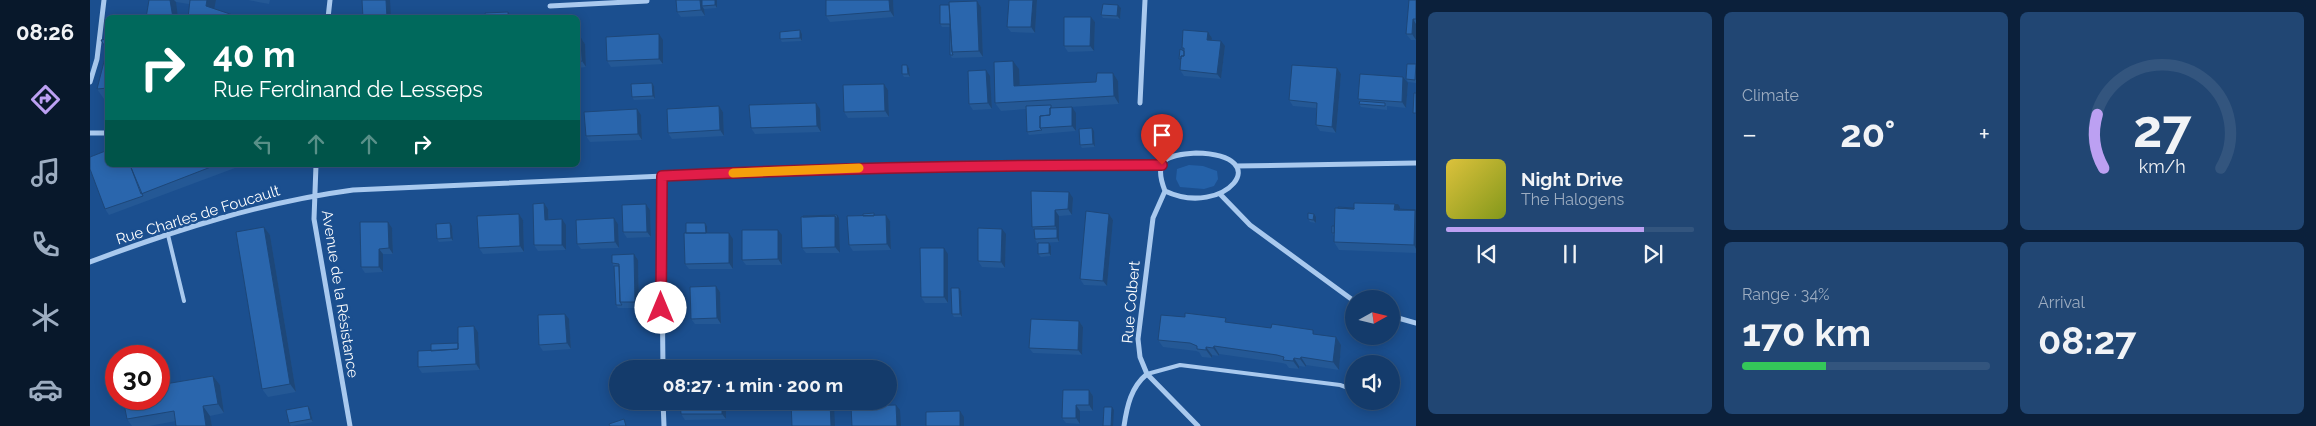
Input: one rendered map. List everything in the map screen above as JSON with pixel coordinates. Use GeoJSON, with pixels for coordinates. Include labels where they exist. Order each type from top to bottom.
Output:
{"type":"FeatureCollection","features":[{"type":"Feature","properties":{"kind":"street"},"geometry":{"type":"LineString","coordinates":[[90,82],[97,59],[104,0]]}},
{"type":"Feature","properties":{"kind":"street"},"geometry":{"type":"LineString","coordinates":[[328,15],[330,0]]}},
{"type":"Feature","properties":{"kind":"street"},"geometry":{"type":"LineString","coordinates":[[1140,103],[1145,0]]}},
{"type":"Feature","properties":{"kind":"street"},"geometry":{"type":"LineString","coordinates":[[550,6],[605,1],[647,1]]}},
{"type":"Feature","properties":{"kind":"street"},"geometry":{"type":"LineString","coordinates":[[91,133],[105,134]]}},
{"type":"Feature","properties":{"kind":"street"},"geometry":{"type":"LineString","coordinates":[[1196,153],[1223,156],[1233,160],[1236,166],[1238,173],[1236,181],[1220,194],[1187,198],[1176,196],[1165,191],[1160,179],[1162,165],[1172,155],[1196,153]]}},
{"type":"Feature","properties":{"kind":"street"},"geometry":{"type":"LineString","coordinates":[[1236,166],[1416,163]]}},
{"type":"Feature","properties":{"kind":"street","name":"Rue Charles de Foucault"},"geometry":{"type":"LineString","coordinates":[[90,262],[168,235],[290,200],[353,190],[821,169],[968,165],[1162,165]]}},
{"type":"Feature","properties":{"kind":"street","name":"Avenue de la Résistance"},"geometry":{"type":"LineString","coordinates":[[316,167],[313,196],[317,238],[350,426]]}},
{"type":"Feature","properties":{"kind":"street"},"geometry":{"type":"LineString","coordinates":[[662,176],[662,360]]}},
{"type":"Feature","properties":{"kind":"street","name":"Rue Colbert"},"geometry":{"type":"LineString","coordinates":[[1165,191],[1153,218],[1138,339],[1140,357],[1147,374],[1198,426]]}},
{"type":"Feature","properties":{"kind":"street"},"geometry":{"type":"LineString","coordinates":[[1220,194],[1251,226],[1345,294]]}},
{"type":"Feature","properties":{"kind":"street"},"geometry":{"type":"LineString","coordinates":[[1400,319],[1416,323]]}},
{"type":"Feature","properties":{"kind":"street"},"geometry":{"type":"LineString","coordinates":[[1124,426],[1132,393],[1139,380],[1147,374]]}},
{"type":"Feature","properties":{"kind":"street"},"geometry":{"type":"LineString","coordinates":[[663,410],[664,426]]}},
{"type":"Feature","properties":{"kind":"lane"},"geometry":{"type":"LineString","coordinates":[[168,235],[184,301]]}},
{"type":"Feature","properties":{"kind":"lane"},"geometry":{"type":"LineString","coordinates":[[1147,374],[1180,365],[1345,387]]}},
{"type":"Feature","properties":{"kind":"shaded area"},"geometry":{"type":"Polygon","coordinates":[[[1189,165],[1203,166],[1217,171],[1218,179],[1214,186],[1204,189],[1180,187],[1176,179],[1177,169],[1189,165]]]}},
{"type":"Feature","properties":{"kind":"building"},"geometry":{"type":"Polygon","coordinates":[[[149,0],[170,0],[172,15],[146,15],[149,0]]]}},
{"type":"Feature","properties":{"kind":"building"},"geometry":{"type":"Polygon","coordinates":[[[190,0],[207,0],[206,6],[233,15],[188,15],[190,0]]]}},
{"type":"Feature","properties":{"kind":"building"},"geometry":{"type":"Polygon","coordinates":[[[362,0],[386,0],[387,15],[363,15],[362,0]]]}},
{"type":"Feature","properties":{"kind":"building"},"geometry":{"type":"Polygon","coordinates":[[[676,0],[700,0],[701,10],[677,12],[676,0]]]}},
{"type":"Feature","properties":{"kind":"building"},"geometry":{"type":"Polygon","coordinates":[[[702,0],[715,0],[715,5],[702,6],[702,0]]]}},
{"type":"Feature","properties":{"kind":"building"},"geometry":{"type":"Polygon","coordinates":[[[826,0],[889,0],[890,11],[826,16],[826,0]]]}},
{"type":"Feature","properties":{"kind":"building"},"geometry":{"type":"Polygon","coordinates":[[[1009,0],[1033,0],[1031,27],[1007,27],[1009,0]]]}},
{"type":"Feature","properties":{"kind":"building"},"geometry":{"type":"Polygon","coordinates":[[[1409,0],[1416,0],[1416,19],[1413,19],[1412,34],[1406,34],[1409,0]]]}},
{"type":"Feature","properties":{"kind":"building"},"geometry":{"type":"Polygon","coordinates":[[[977,1],[979,51],[952,52],[949,2],[977,1]]]}},
{"type":"Feature","properties":{"kind":"building"},"geometry":{"type":"Polygon","coordinates":[[[1103,4],[1118,5],[1117,16],[1101,15],[1103,4]]]}},
{"type":"Feature","properties":{"kind":"building"},"geometry":{"type":"Polygon","coordinates":[[[940,5],[949,5],[953,55],[950,55],[950,24],[940,24],[940,5]]]}},
{"type":"Feature","properties":{"kind":"building"},"geometry":{"type":"Polygon","coordinates":[[[508,12],[508,15],[485,15],[485,13],[508,12]]]}},
{"type":"Feature","properties":{"kind":"building"},"geometry":{"type":"Polygon","coordinates":[[[1064,17],[1091,17],[1090,46],[1064,46],[1064,17]]]}},
{"type":"Feature","properties":{"kind":"building"},"geometry":{"type":"Polygon","coordinates":[[[800,30],[800,38],[780,39],[780,32],[800,30]]]}},
{"type":"Feature","properties":{"kind":"building"},"geometry":{"type":"Polygon","coordinates":[[[1183,30],[1208,32],[1207,40],[1221,41],[1217,74],[1180,70],[1181,56],[1184,56],[1184,48],[1182,48],[1183,30]]]}},
{"type":"Feature","properties":{"kind":"building"},"geometry":{"type":"Polygon","coordinates":[[[659,34],[659,59],[607,61],[606,37],[659,34]]]}},
{"type":"Feature","properties":{"kind":"building"},"geometry":{"type":"Polygon","coordinates":[[[580,38],[581,38],[582,61],[580,62],[580,38]]]}},
{"type":"Feature","properties":{"kind":"building"},"geometry":{"type":"Polygon","coordinates":[[[1180,49],[1184,51],[1184,56],[1181,56],[1181,59],[1179,59],[1180,49]]]}},
{"type":"Feature","properties":{"kind":"building"},"geometry":{"type":"Polygon","coordinates":[[[105,58],[105,88],[97,89],[105,58]]]}},
{"type":"Feature","properties":{"kind":"building"},"geometry":{"type":"Polygon","coordinates":[[[1013,61],[1014,86],[1096,82],[1097,73],[1113,73],[1114,96],[995,103],[994,62],[1013,61]]]}},
{"type":"Feature","properties":{"kind":"building"},"geometry":{"type":"Polygon","coordinates":[[[1407,64],[1416,64],[1415,80],[1406,79],[1407,64]]]}},
{"type":"Feature","properties":{"kind":"building"},"geometry":{"type":"Polygon","coordinates":[[[902,65],[907,65],[908,74],[902,74],[902,65]]]}},
{"type":"Feature","properties":{"kind":"building"},"geometry":{"type":"Polygon","coordinates":[[[1292,65],[1337,68],[1332,127],[1316,125],[1317,103],[1289,100],[1292,65]]]}},
{"type":"Feature","properties":{"kind":"building"},"geometry":{"type":"Polygon","coordinates":[[[986,70],[988,103],[969,104],[968,71],[986,70]]]}},
{"type":"Feature","properties":{"kind":"building"},"geometry":{"type":"Polygon","coordinates":[[[1360,74],[1403,77],[1402,102],[1358,99],[1360,74]]]}},
{"type":"Feature","properties":{"kind":"building"},"geometry":{"type":"Polygon","coordinates":[[[652,83],[653,96],[632,97],[631,84],[652,83]]]}},
{"type":"Feature","properties":{"kind":"building"},"geometry":{"type":"Polygon","coordinates":[[[884,84],[885,111],[844,112],[843,85],[884,84]]]}},
{"type":"Feature","properties":{"kind":"building"},"geometry":{"type":"Polygon","coordinates":[[[1414,93],[1416,93],[1416,113],[1413,113],[1414,93]]]}},
{"type":"Feature","properties":{"kind":"building"},"geometry":{"type":"Polygon","coordinates":[[[1360,101],[1385,103],[1385,106],[1359,104],[1360,101]]]}},
{"type":"Feature","properties":{"kind":"building"},"geometry":{"type":"Polygon","coordinates":[[[816,103],[817,126],[751,128],[749,105],[816,103]]]}},
{"type":"Feature","properties":{"kind":"building"},"geometry":{"type":"Polygon","coordinates":[[[1051,105],[1050,115],[1040,116],[1040,128],[1042,130],[1027,132],[1026,106],[1051,105]]]}},
{"type":"Feature","properties":{"kind":"building"},"geometry":{"type":"Polygon","coordinates":[[[719,106],[720,130],[668,133],[667,109],[719,106]]]}},
{"type":"Feature","properties":{"kind":"building"},"geometry":{"type":"Polygon","coordinates":[[[1072,107],[1072,126],[1040,128],[1040,116],[1050,115],[1050,108],[1072,107]]]}},
{"type":"Feature","properties":{"kind":"building"},"geometry":{"type":"Polygon","coordinates":[[[637,109],[638,134],[586,136],[584,112],[637,109]]]}},
{"type":"Feature","properties":{"kind":"building"},"geometry":{"type":"Polygon","coordinates":[[[1092,128],[1093,144],[1080,145],[1079,129],[1092,128]]]}},
{"type":"Feature","properties":{"kind":"building"},"geometry":{"type":"Polygon","coordinates":[[[105,151],[105,167],[131,167],[143,196],[105,209],[90,169],[90,157],[105,151]]]}},
{"type":"Feature","properties":{"kind":"building"},"geometry":{"type":"Polygon","coordinates":[[[131,167],[211,167],[141,194],[131,167]]]}},
{"type":"Feature","properties":{"kind":"building"},"geometry":{"type":"Polygon","coordinates":[[[1031,191],[1069,192],[1068,209],[1055,210],[1055,226],[1032,227],[1031,191]]]}},
{"type":"Feature","properties":{"kind":"building"},"geometry":{"type":"Polygon","coordinates":[[[544,203],[545,220],[562,219],[562,245],[534,245],[533,204],[544,203]]]}},
{"type":"Feature","properties":{"kind":"building"},"geometry":{"type":"Polygon","coordinates":[[[1354,203],[1395,204],[1394,210],[1415,210],[1414,245],[1334,242],[1335,208],[1354,209],[1354,203]]]}},
{"type":"Feature","properties":{"kind":"building"},"geometry":{"type":"Polygon","coordinates":[[[646,204],[647,232],[623,232],[622,205],[646,204]]]}},
{"type":"Feature","properties":{"kind":"building"},"geometry":{"type":"Polygon","coordinates":[[[1338,208],[1354,208],[1354,209],[1338,208]]]}},
{"type":"Feature","properties":{"kind":"building"},"geometry":{"type":"Polygon","coordinates":[[[1086,211],[1109,214],[1103,281],[1080,279],[1086,211]]]}},
{"type":"Feature","properties":{"kind":"building"},"geometry":{"type":"Polygon","coordinates":[[[874,213],[874,216],[863,216],[863,214],[874,213]]]}},
{"type":"Feature","properties":{"kind":"building"},"geometry":{"type":"Polygon","coordinates":[[[1308,213],[1314,214],[1313,220],[1308,219],[1308,213]]]}},
{"type":"Feature","properties":{"kind":"building"},"geometry":{"type":"Polygon","coordinates":[[[519,214],[520,246],[479,248],[477,216],[519,214]]]}},
{"type":"Feature","properties":{"kind":"building"},"geometry":{"type":"Polygon","coordinates":[[[837,215],[837,219],[835,216],[803,217],[803,216],[837,215]]]}},
{"type":"Feature","properties":{"kind":"building"},"geometry":{"type":"Polygon","coordinates":[[[886,215],[887,244],[849,245],[847,216],[886,215]]]}},
{"type":"Feature","properties":{"kind":"building"},"geometry":{"type":"Polygon","coordinates":[[[835,216],[835,247],[802,248],[801,217],[835,216]]]}},
{"type":"Feature","properties":{"kind":"building"},"geometry":{"type":"Polygon","coordinates":[[[614,218],[615,242],[577,244],[576,220],[614,218]]]}},
{"type":"Feature","properties":{"kind":"building"},"geometry":{"type":"Polygon","coordinates":[[[360,222],[388,222],[389,248],[379,249],[379,267],[361,267],[360,222]]]}},
{"type":"Feature","properties":{"kind":"building"},"geometry":{"type":"Polygon","coordinates":[[[450,223],[451,238],[437,239],[436,224],[450,223]]]}},
{"type":"Feature","properties":{"kind":"building"},"geometry":{"type":"Polygon","coordinates":[[[686,223],[705,223],[706,233],[686,233],[686,223]]]}},
{"type":"Feature","properties":{"kind":"building"},"geometry":{"type":"Polygon","coordinates":[[[264,227],[290,384],[262,389],[236,232],[264,227]]]}},
{"type":"Feature","properties":{"kind":"building"},"geometry":{"type":"Polygon","coordinates":[[[978,228],[1002,229],[1001,262],[978,261],[978,228]]]}},
{"type":"Feature","properties":{"kind":"building"},"geometry":{"type":"Polygon","coordinates":[[[1034,229],[1057,229],[1057,238],[1035,239],[1034,229]]]}},
{"type":"Feature","properties":{"kind":"building"},"geometry":{"type":"Polygon","coordinates":[[[742,230],[778,230],[778,259],[742,260],[742,230]]]}},
{"type":"Feature","properties":{"kind":"building"},"geometry":{"type":"Polygon","coordinates":[[[684,233],[729,233],[729,263],[685,264],[684,233]]]}},
{"type":"Feature","properties":{"kind":"building"},"geometry":{"type":"Polygon","coordinates":[[[1038,243],[1049,243],[1049,253],[1038,254],[1038,243]]]}},
{"type":"Feature","properties":{"kind":"building"},"geometry":{"type":"Polygon","coordinates":[[[920,248],[944,248],[944,297],[921,297],[920,248]]]}},
{"type":"Feature","properties":{"kind":"building"},"geometry":{"type":"Polygon","coordinates":[[[634,254],[635,302],[620,302],[619,264],[612,263],[612,255],[634,254]]]}},
{"type":"Feature","properties":{"kind":"building"},"geometry":{"type":"Polygon","coordinates":[[[614,266],[619,266],[620,302],[622,305],[616,305],[614,266]]]}},
{"type":"Feature","properties":{"kind":"building"},"geometry":{"type":"Polygon","coordinates":[[[716,286],[717,318],[691,319],[690,287],[716,286]]]}},
{"type":"Feature","properties":{"kind":"building"},"geometry":{"type":"Polygon","coordinates":[[[951,288],[959,288],[960,314],[952,314],[951,288]]]}},
{"type":"Feature","properties":{"kind":"building"},"geometry":{"type":"Polygon","coordinates":[[[1185,313],[1226,318],[1225,322],[1271,328],[1272,324],[1313,330],[1313,334],[1336,337],[1333,362],[1301,357],[1300,359],[1294,358],[1293,361],[1283,360],[1284,357],[1277,355],[1214,346],[1213,348],[1206,347],[1206,350],[1197,349],[1197,346],[1190,343],[1158,340],[1161,315],[1185,317],[1185,313]]]}},
{"type":"Feature","properties":{"kind":"building"},"geometry":{"type":"Polygon","coordinates":[[[565,314],[567,343],[539,345],[538,315],[565,314]]]}},
{"type":"Feature","properties":{"kind":"building"},"geometry":{"type":"Polygon","coordinates":[[[1031,319],[1079,321],[1078,350],[1029,348],[1031,319]]]}},
{"type":"Feature","properties":{"kind":"building"},"geometry":{"type":"Polygon","coordinates":[[[474,326],[476,364],[418,367],[418,351],[458,349],[458,327],[474,326]]]}},
{"type":"Feature","properties":{"kind":"building"},"geometry":{"type":"Polygon","coordinates":[[[458,343],[458,349],[431,351],[431,344],[458,343]]]}},
{"type":"Feature","properties":{"kind":"building"},"geometry":{"type":"Polygon","coordinates":[[[213,376],[218,404],[203,406],[206,426],[176,426],[174,411],[127,419],[125,410],[170,410],[170,383],[213,376]]]}},
{"type":"Feature","properties":{"kind":"building"},"geometry":{"type":"Polygon","coordinates":[[[1063,390],[1089,390],[1089,405],[1076,405],[1076,418],[1062,418],[1063,390]]]}},
{"type":"Feature","properties":{"kind":"building"},"geometry":{"type":"Polygon","coordinates":[[[308,406],[311,419],[289,423],[286,410],[308,406]]]}},
{"type":"Feature","properties":{"kind":"building"},"geometry":{"type":"Polygon","coordinates":[[[1104,407],[1112,407],[1111,426],[1103,426],[1104,407]]]}},
{"type":"Feature","properties":{"kind":"building"},"geometry":{"type":"Polygon","coordinates":[[[681,410],[722,410],[722,414],[681,414],[681,410]]]}},
{"type":"Feature","properties":{"kind":"building"},"geometry":{"type":"Polygon","coordinates":[[[791,410],[830,410],[831,426],[792,426],[791,410]]]}},
{"type":"Feature","properties":{"kind":"building"},"geometry":{"type":"Polygon","coordinates":[[[851,410],[896,410],[897,426],[852,426],[851,410]]]}},
{"type":"Feature","properties":{"kind":"building"},"geometry":{"type":"Polygon","coordinates":[[[960,411],[960,426],[926,426],[926,412],[960,411]]]}},
{"type":"Feature","properties":{"kind":"building"},"geometry":{"type":"Polygon","coordinates":[[[624,419],[626,426],[610,426],[609,424],[624,419]]]}},
{"type":"Feature","properties":{"kind":"slow traffic"},"geometry":{"type":"LineString","coordinates":[[733,173],[859,168]]}},
{"type":"Feature","properties":{"kind":"route"},"geometry":{"type":"LineString","coordinates":[[661,308],[662,176],[950,166],[1162,165]]}}]}
